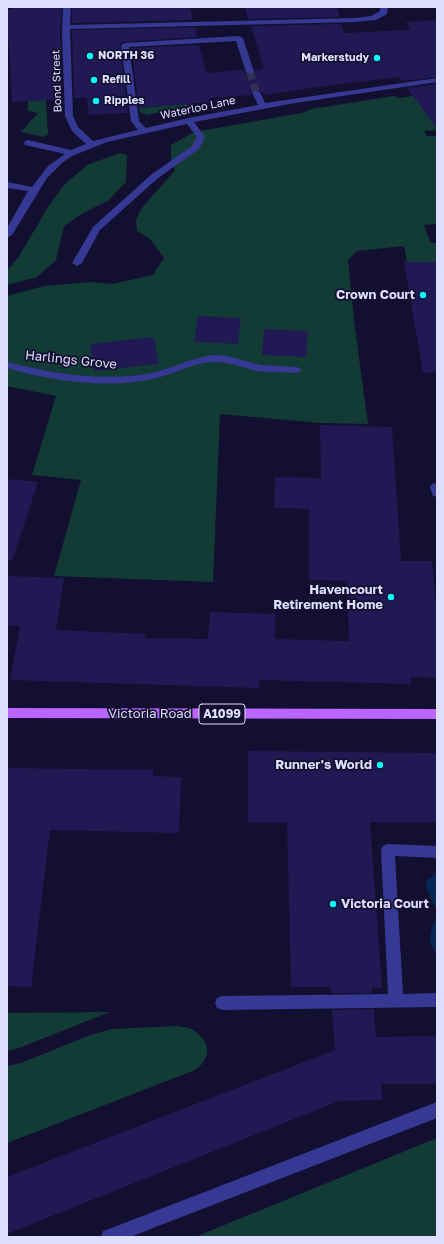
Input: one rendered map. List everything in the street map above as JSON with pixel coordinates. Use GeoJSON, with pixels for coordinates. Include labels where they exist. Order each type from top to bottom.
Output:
{"type":"FeatureCollection","features":[{"type":"Feature","properties":{"kind":"main road","name":"Victoria Road"},"geometry":{"type":"LineString","coordinates":[[7,713],[437,714]]}},
{"type":"Feature","properties":{"kind":"street","name":"Bond Street"},"geometry":{"type":"LineString","coordinates":[[67,7],[66,30],[70,123],[74,130],[92,145]]}},
{"type":"Feature","properties":{"kind":"street"},"geometry":{"type":"LineString","coordinates":[[66,30],[355,20],[373,18],[384,12],[384,7]]}},
{"type":"Feature","properties":{"kind":"street"},"geometry":{"type":"LineString","coordinates":[[144,131],[135,121],[125,45],[239,38],[250,72]]}},
{"type":"Feature","properties":{"kind":"street","name":"Waterloo Lane"},"geometry":{"type":"LineString","coordinates":[[7,235],[45,174],[58,162],[73,153],[92,145],[188,120],[263,106],[437,80]]}},
{"type":"Feature","properties":{"kind":"street"},"geometry":{"type":"LineString","coordinates":[[256,92],[259,101],[263,106]]}},
{"type":"Feature","properties":{"kind":"street"},"geometry":{"type":"LineString","coordinates":[[77,263],[96,230],[156,176],[196,147],[201,137],[188,120]]}},
{"type":"Feature","properties":{"kind":"street"},"geometry":{"type":"LineString","coordinates":[[28,143],[73,153]]}},
{"type":"Feature","properties":{"kind":"street"},"geometry":{"type":"LineString","coordinates":[[7,185],[35,190]]}},
{"type":"Feature","properties":{"kind":"street","name":"Harlings Grove"},"geometry":{"type":"LineString","coordinates":[[7,365],[51,374],[97,379],[132,379],[153,376],[169,371],[187,362],[208,358],[230,359],[259,368],[297,370]]}},
{"type":"Feature","properties":{"kind":"street"},"geometry":{"type":"LineString","coordinates":[[396,1000],[388,850],[437,852]]}},
{"type":"Feature","properties":{"kind":"street"},"geometry":{"type":"LineString","coordinates":[[222,1003],[437,1000]]}},
{"type":"Feature","properties":{"kind":"street"},"geometry":{"type":"LineString","coordinates":[[109,1237],[437,1110]]}},
{"type":"Feature","properties":{"kind":"green space"},"geometry":{"type":"Polygon","coordinates":[[[394,96],[399,98],[413,96],[437,104],[437,130],[424,131],[427,136],[437,136],[437,224],[424,225],[431,243],[437,243],[437,262],[407,262],[404,246],[357,251],[348,260],[354,321],[368,424],[321,423],[220,414],[213,582],[54,576],[81,480],[32,475],[56,396],[7,386],[7,296],[44,286],[92,282],[112,284],[153,275],[164,258],[150,239],[137,231],[136,220],[141,209],[175,170],[171,160],[171,145],[194,132],[302,113],[311,109],[394,96]]]}},
{"type":"Feature","properties":{"kind":"green space"},"geometry":{"type":"Polygon","coordinates":[[[46,99],[48,134],[44,137],[21,132],[38,113],[28,111],[28,101],[46,99]]]}},
{"type":"Feature","properties":{"kind":"green space"},"geometry":{"type":"Polygon","coordinates":[[[187,104],[188,106],[147,115],[140,112],[139,108],[187,104]]]}},
{"type":"Feature","properties":{"kind":"green space"},"geometry":{"type":"Polygon","coordinates":[[[120,153],[127,155],[126,182],[109,200],[83,213],[64,226],[56,260],[37,277],[7,285],[7,270],[18,258],[48,207],[64,185],[87,165],[120,153]]]}},
{"type":"Feature","properties":{"kind":"green space"},"geometry":{"type":"Polygon","coordinates":[[[110,1012],[19,1048],[7,1051],[7,1013],[110,1012]]]}},
{"type":"Feature","properties":{"kind":"green space"},"geometry":{"type":"Polygon","coordinates":[[[177,1026],[193,1030],[206,1043],[206,1056],[202,1064],[195,1070],[7,1143],[7,1066],[21,1063],[88,1036],[111,1029],[177,1026]]]}},
{"type":"Feature","properties":{"kind":"green space"},"geometry":{"type":"Polygon","coordinates":[[[437,1138],[437,1237],[195,1237],[437,1138]]]}},
{"type":"Feature","properties":{"kind":"water"},"geometry":{"type":"Polygon","coordinates":[[[437,874],[437,911],[427,890],[426,881],[437,874]]]}},
{"type":"Feature","properties":{"kind":"water"},"geometry":{"type":"Polygon","coordinates":[[[437,916],[437,956],[430,940],[430,936],[437,916]]]}},
{"type":"Feature","properties":{"kind":"building"},"geometry":{"type":"Polygon","coordinates":[[[18,7],[62,7],[60,33],[63,99],[12,102],[9,41],[7,41],[7,10],[18,7]]]}},
{"type":"Feature","properties":{"kind":"building"},"geometry":{"type":"Polygon","coordinates":[[[72,7],[190,7],[193,20],[72,23],[72,7]]]}},
{"type":"Feature","properties":{"kind":"building"},"geometry":{"type":"Polygon","coordinates":[[[245,7],[337,7],[340,17],[248,19],[245,7]]]}},
{"type":"Feature","properties":{"kind":"building"},"geometry":{"type":"Polygon","coordinates":[[[437,20],[437,77],[403,81],[399,77],[265,95],[261,91],[255,89],[251,92],[252,95],[210,98],[211,102],[139,108],[131,48],[199,45],[206,73],[244,70],[245,73],[251,75],[255,73],[255,70],[264,69],[251,26],[342,24],[344,33],[410,30],[406,22],[437,20]]]}},
{"type":"Feature","properties":{"kind":"building"},"geometry":{"type":"Polygon","coordinates":[[[195,27],[197,37],[125,42],[120,44],[128,113],[89,115],[87,98],[74,98],[72,30],[195,27]]]}},
{"type":"Feature","properties":{"kind":"building"},"geometry":{"type":"Polygon","coordinates":[[[437,84],[437,129],[407,88],[437,84]]]}},
{"type":"Feature","properties":{"kind":"building","name":"Crown Court"},"geometry":{"type":"Polygon","coordinates":[[[404,262],[437,262],[437,372],[423,373],[404,262]]]}},
{"type":"Feature","properties":{"kind":"building"},"geometry":{"type":"Polygon","coordinates":[[[198,316],[241,318],[238,344],[194,342],[198,316]]]}},
{"type":"Feature","properties":{"kind":"building"},"geometry":{"type":"Polygon","coordinates":[[[264,329],[308,331],[306,357],[262,355],[264,329]]]}},
{"type":"Feature","properties":{"kind":"building"},"geometry":{"type":"Polygon","coordinates":[[[154,337],[159,364],[94,371],[90,344],[154,337]]]}},
{"type":"Feature","properties":{"kind":"building","name":"Havencourt Retirement Home"},"geometry":{"type":"Polygon","coordinates":[[[320,425],[392,427],[401,561],[432,561],[437,616],[437,678],[411,677],[411,684],[259,680],[259,688],[10,680],[20,626],[7,625],[7,576],[64,578],[56,630],[145,634],[145,638],[208,639],[210,612],[275,614],[275,639],[349,641],[347,581],[309,580],[309,509],[274,508],[275,477],[321,478],[320,425]]]}},
{"type":"Feature","properties":{"kind":"building"},"geometry":{"type":"Polygon","coordinates":[[[7,479],[38,482],[12,561],[7,560],[7,479]]]}},
{"type":"Feature","properties":{"kind":"building","name":"Victoria Court"},"geometry":{"type":"Polygon","coordinates":[[[248,751],[437,753],[437,822],[370,822],[382,988],[372,987],[372,993],[331,993],[331,987],[291,987],[287,822],[248,822],[248,751]]]}},
{"type":"Feature","properties":{"kind":"building"},"geometry":{"type":"Polygon","coordinates":[[[7,768],[153,770],[153,776],[181,777],[179,833],[50,830],[31,987],[7,986],[7,768]]]}},
{"type":"Feature","properties":{"kind":"building"},"geometry":{"type":"Polygon","coordinates":[[[374,1009],[376,1037],[437,1036],[437,1084],[381,1084],[383,1100],[339,1101],[7,1234],[7,1177],[335,1050],[332,1010],[374,1009]]]}},
{"type":"Feature","properties":{"kind":"tunnel"},"geometry":{"type":"LineString","coordinates":[[250,72],[256,92]]}},
{"type":"Feature","properties":{"kind":"place","name":"NORTH 36"},"geometry":{"type":"Point","coordinates":[90,56]}},
{"type":"Feature","properties":{"kind":"place","name":"Markerstudy"},"geometry":{"type":"Point","coordinates":[377,58]}},
{"type":"Feature","properties":{"kind":"place","name":"Refill"},"geometry":{"type":"Point","coordinates":[94,80]}},
{"type":"Feature","properties":{"kind":"place","name":"Ripples"},"geometry":{"type":"Point","coordinates":[96,101]}},
{"type":"Feature","properties":{"kind":"place","name":"Crown Court"},"geometry":{"type":"Point","coordinates":[423,295]}},
{"type":"Feature","properties":{"kind":"place","name":"Havencourt Retirement Home"},"geometry":{"type":"Point","coordinates":[391,597]}},
{"type":"Feature","properties":{"kind":"place","name":"Runner's World"},"geometry":{"type":"Point","coordinates":[380,765]}},
{"type":"Feature","properties":{"kind":"place","name":"Victoria Court"},"geometry":{"type":"Point","coordinates":[333,904]}}]}
